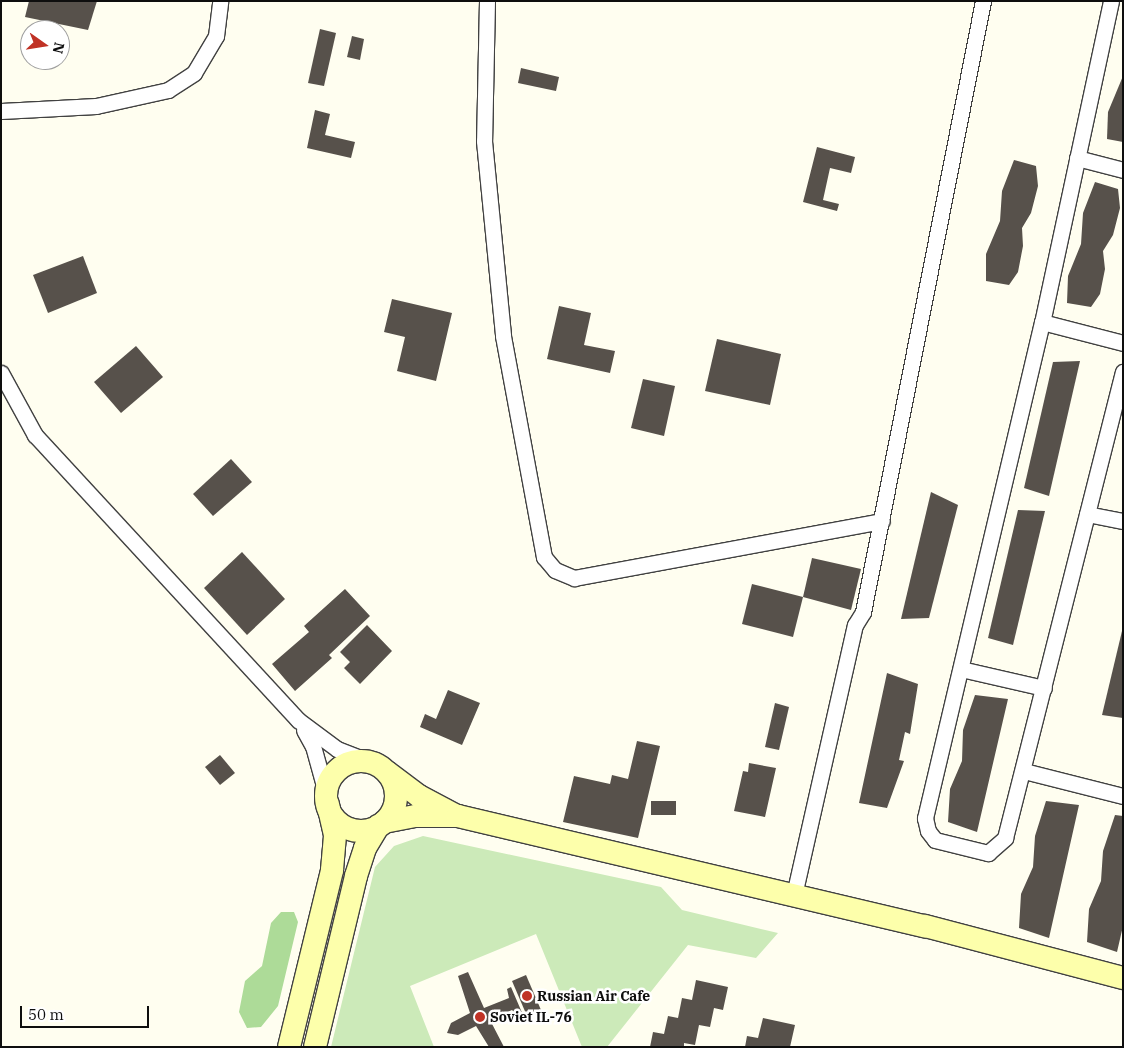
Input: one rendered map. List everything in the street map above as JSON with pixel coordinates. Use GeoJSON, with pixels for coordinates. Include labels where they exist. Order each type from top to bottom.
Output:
{"type":"FeatureCollection","features":[{"type":"Feature","properties":{"kind":"street"},"geometry":{"type":"LineString","coordinates":[[1,111],[96,106],[168,90],[194,73],[216,36],[220,1]]}},
{"type":"Feature","properties":{"kind":"street"},"geometry":{"type":"LineString","coordinates":[[487,1],[484,141],[502,327],[544,557],[555,570],[574,578],[882,521]]}},
{"type":"Feature","properties":{"kind":"street"},"geometry":{"type":"LineString","coordinates":[[794,895],[855,625],[863,612],[984,1]]}},
{"type":"Feature","properties":{"kind":"street"},"geometry":{"type":"LineString","coordinates":[[1111,1],[1042,322],[925,818],[928,831],[935,840],[988,853],[997,848],[1005,838],[1024,771],[1123,372]]}},
{"type":"Feature","properties":{"kind":"street"},"geometry":{"type":"LineString","coordinates":[[1077,158],[1123,170]]}},
{"type":"Feature","properties":{"kind":"street"},"geometry":{"type":"LineString","coordinates":[[1042,322],[1123,343]]}},
{"type":"Feature","properties":{"kind":"street"},"geometry":{"type":"LineString","coordinates":[[1,373],[34,435],[298,720],[337,749],[377,765],[419,796],[458,816]]}},
{"type":"Feature","properties":{"kind":"street"},"geometry":{"type":"LineString","coordinates":[[1087,514],[1123,521]]}},
{"type":"Feature","properties":{"kind":"street"},"geometry":{"type":"LineString","coordinates":[[960,669],[1044,688]]}},
{"type":"Feature","properties":{"kind":"street"},"geometry":{"type":"LineString","coordinates":[[289,1047],[332,870],[334,835],[313,746],[298,720]]}},
{"type":"Feature","properties":{"kind":"street"},"geometry":{"type":"LineString","coordinates":[[315,1047],[356,876],[365,848],[381,824],[393,809],[396,795],[392,780],[377,765],[356,761],[343,766],[332,776],[327,801],[335,818],[348,828],[363,830],[381,824],[416,816],[458,816],[794,895],[1123,978]]}},
{"type":"Feature","properties":{"kind":"street"},"geometry":{"type":"LineString","coordinates":[[1024,771],[1123,796]]}},
{"type":"Feature","properties":{"kind":"green space"},"geometry":{"type":"Polygon","coordinates":[[[423,836],[661,887],[682,910],[778,933],[756,958],[688,945],[607,1047],[582,1047],[536,934],[410,986],[434,1047],[331,1047],[375,867],[394,846],[423,836]]]}},
{"type":"Feature","properties":{"kind":"green space"},"geometry":{"type":"Polygon","coordinates":[[[281,912],[294,912],[298,922],[278,1006],[261,1027],[247,1028],[239,1012],[245,981],[262,966],[271,923],[281,912]]]}},
{"type":"Feature","properties":{"kind":"building"},"geometry":{"type":"Polygon","coordinates":[[[29,1],[97,1],[88,30],[70,26],[70,20],[40,20],[25,17],[29,1]]]}},
{"type":"Feature","properties":{"kind":"building"},"geometry":{"type":"Polygon","coordinates":[[[320,29],[336,33],[324,86],[308,83],[320,29]]]}},
{"type":"Feature","properties":{"kind":"building"},"geometry":{"type":"Polygon","coordinates":[[[352,36],[364,39],[360,60],[347,57],[352,36]]]}},
{"type":"Feature","properties":{"kind":"building"},"geometry":{"type":"Polygon","coordinates":[[[521,68],[559,77],[556,91],[518,83],[521,68]]]}},
{"type":"Feature","properties":{"kind":"building"},"geometry":{"type":"Polygon","coordinates":[[[1123,76],[1123,142],[1107,139],[1108,112],[1123,76]]]}},
{"type":"Feature","properties":{"kind":"building"},"geometry":{"type":"Polygon","coordinates":[[[315,110],[330,114],[325,135],[355,142],[351,158],[307,148],[315,110]]]}},
{"type":"Feature","properties":{"kind":"building"},"geometry":{"type":"Polygon","coordinates":[[[817,147],[855,157],[851,173],[830,168],[823,200],[839,204],[837,211],[803,202],[817,147]]]}},
{"type":"Feature","properties":{"kind":"building"},"geometry":{"type":"Polygon","coordinates":[[[1014,160],[1036,166],[1038,186],[1031,213],[1022,228],[1023,246],[1018,272],[1009,285],[986,281],[986,254],[1000,221],[1002,191],[1014,160]]]}},
{"type":"Feature","properties":{"kind":"building"},"geometry":{"type":"Polygon","coordinates":[[[1095,182],[1118,189],[1120,208],[1113,235],[1103,251],[1105,269],[1100,294],[1091,307],[1067,303],[1068,276],[1081,244],[1083,213],[1095,182]]]}},
{"type":"Feature","properties":{"kind":"building"},"geometry":{"type":"Polygon","coordinates":[[[83,256],[97,293],[48,313],[33,275],[83,256]]]}},
{"type":"Feature","properties":{"kind":"building"},"geometry":{"type":"Polygon","coordinates":[[[392,299],[452,313],[436,381],[397,371],[405,337],[384,332],[392,299]]]}},
{"type":"Feature","properties":{"kind":"building"},"geometry":{"type":"Polygon","coordinates":[[[559,306],[591,313],[584,345],[615,351],[610,373],[547,359],[559,306]]]}},
{"type":"Feature","properties":{"kind":"building"},"geometry":{"type":"Polygon","coordinates":[[[717,339],[781,354],[770,405],[705,391],[717,339]]]}},
{"type":"Feature","properties":{"kind":"building"},"geometry":{"type":"Polygon","coordinates":[[[136,346],[163,377],[121,413],[94,382],[136,346]]]}},
{"type":"Feature","properties":{"kind":"building"},"geometry":{"type":"Polygon","coordinates":[[[1080,361],[1049,496],[1024,488],[1053,362],[1080,361]]]}},
{"type":"Feature","properties":{"kind":"building"},"geometry":{"type":"Polygon","coordinates":[[[643,379],[675,386],[664,436],[631,428],[643,379]]]}},
{"type":"Feature","properties":{"kind":"building"},"geometry":{"type":"Polygon","coordinates":[[[231,459],[252,482],[213,516],[193,494],[231,459]]]}},
{"type":"Feature","properties":{"kind":"building"},"geometry":{"type":"Polygon","coordinates":[[[931,492],[958,505],[929,618],[901,619],[931,492]]]}},
{"type":"Feature","properties":{"kind":"building"},"geometry":{"type":"Polygon","coordinates":[[[1018,510],[1045,511],[1013,645],[988,638],[1018,510]]]}},
{"type":"Feature","properties":{"kind":"building"},"geometry":{"type":"Polygon","coordinates":[[[242,552],[285,599],[247,635],[204,588],[242,552]]]}},
{"type":"Feature","properties":{"kind":"building"},"geometry":{"type":"Polygon","coordinates":[[[812,558],[861,569],[851,610],[803,597],[812,558]]]}},
{"type":"Feature","properties":{"kind":"building"},"geometry":{"type":"Polygon","coordinates":[[[752,584],[803,597],[793,637],[742,624],[752,584]]]}},
{"type":"Feature","properties":{"kind":"building"},"geometry":{"type":"Polygon","coordinates":[[[345,589],[370,616],[329,655],[332,658],[295,691],[272,664],[309,632],[304,626],[345,589]]]}},
{"type":"Feature","properties":{"kind":"building"},"geometry":{"type":"Polygon","coordinates":[[[367,625],[392,651],[360,684],[344,668],[350,662],[340,652],[367,625]]]}},
{"type":"Feature","properties":{"kind":"building"},"geometry":{"type":"Polygon","coordinates":[[[1123,631],[1123,718],[1102,715],[1123,631]]]}},
{"type":"Feature","properties":{"kind":"building"},"geometry":{"type":"Polygon","coordinates":[[[887,673],[918,684],[910,734],[905,732],[899,760],[904,761],[887,808],[859,803],[887,673]]]}},
{"type":"Feature","properties":{"kind":"building"},"geometry":{"type":"Polygon","coordinates":[[[448,690],[480,703],[462,745],[420,727],[425,714],[436,719],[448,690]]]}},
{"type":"Feature","properties":{"kind":"building"},"geometry":{"type":"Polygon","coordinates":[[[975,695],[1008,699],[977,832],[948,822],[950,789],[962,761],[963,730],[975,695]]]}},
{"type":"Feature","properties":{"kind":"building"},"geometry":{"type":"Polygon","coordinates":[[[775,703],[789,707],[779,750],[765,747],[775,703]]]}},
{"type":"Feature","properties":{"kind":"building"},"geometry":{"type":"Polygon","coordinates":[[[637,741],[660,746],[638,838],[563,822],[574,776],[610,784],[612,775],[628,779],[637,741]]]}},
{"type":"Feature","properties":{"kind":"building"},"geometry":{"type":"Polygon","coordinates":[[[220,755],[235,773],[220,785],[205,767],[220,755]]]}},
{"type":"Feature","properties":{"kind":"building"},"geometry":{"type":"Polygon","coordinates":[[[749,763],[776,768],[765,817],[734,811],[743,771],[748,772],[749,763]]]}},
{"type":"Feature","properties":{"kind":"building"},"geometry":{"type":"Polygon","coordinates":[[[651,801],[676,801],[676,815],[651,815],[651,801]]]}},
{"type":"Feature","properties":{"kind":"building"},"geometry":{"type":"Polygon","coordinates":[[[1046,801],[1079,805],[1049,938],[1019,928],[1021,894],[1033,867],[1035,836],[1046,801]]]}},
{"type":"Feature","properties":{"kind":"building"},"geometry":{"type":"Polygon","coordinates":[[[1115,815],[1123,816],[1123,926],[1117,952],[1087,942],[1089,909],[1101,881],[1103,851],[1115,815]]]}},
{"type":"Feature","properties":{"kind":"building"},"geometry":{"type":"Polygon","coordinates":[[[468,972],[484,1008],[509,998],[507,989],[511,987],[523,1015],[519,1017],[512,1010],[490,1020],[504,1047],[489,1047],[476,1026],[458,1035],[447,1033],[451,1023],[470,1013],[458,976],[468,972]]]}},
{"type":"Feature","properties":{"kind":"building","name":"Russian Air Cafe"},"geometry":{"type":"Polygon","coordinates":[[[526,975],[541,1010],[527,1016],[512,981],[526,975]]]}},
{"type":"Feature","properties":{"kind":"building"},"geometry":{"type":"Polygon","coordinates":[[[696,980],[728,987],[723,1010],[714,1008],[710,1027],[699,1025],[695,1045],[684,1043],[684,1047],[650,1047],[653,1032],[664,1034],[668,1016],[678,1018],[682,998],[692,1000],[696,980]]]}},
{"type":"Feature","properties":{"kind":"building"},"geometry":{"type":"Polygon","coordinates":[[[763,1018],[795,1025],[790,1047],[745,1047],[747,1036],[758,1038],[763,1018]]]}},
{"type":"Feature","properties":{"kind":"place","name":"Russian Air Cafe"},"geometry":{"type":"Point","coordinates":[527,996]}},
{"type":"Feature","properties":{"kind":"place","name":"Soviet IL-76"},"geometry":{"type":"Point","coordinates":[480,1017]}}]}
